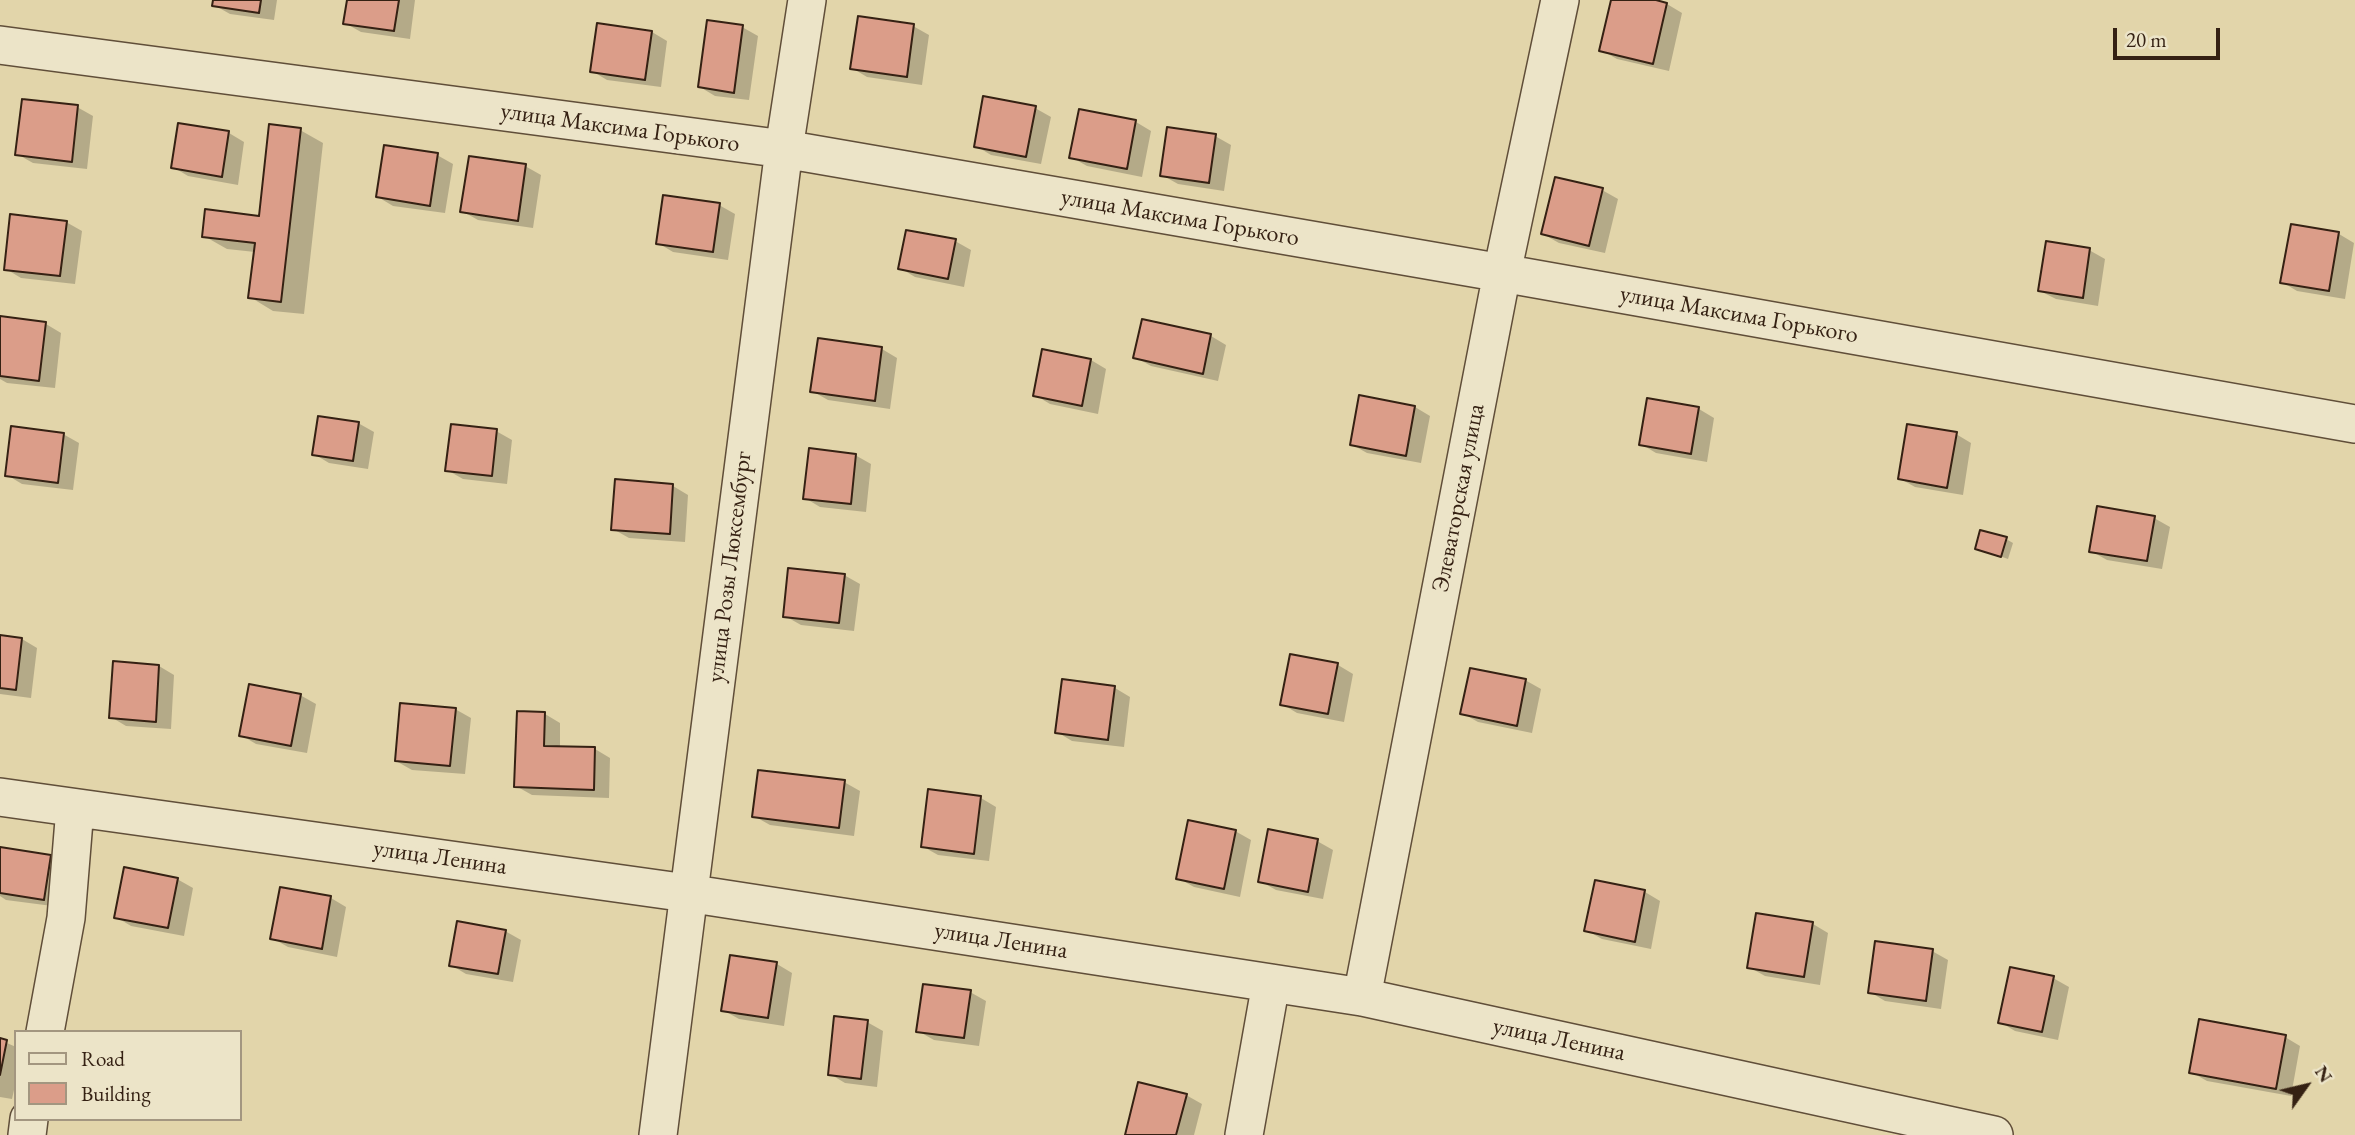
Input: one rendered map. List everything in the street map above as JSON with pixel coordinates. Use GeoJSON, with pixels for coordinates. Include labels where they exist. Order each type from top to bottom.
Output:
{"type":"FeatureCollection","features":[{"type":"Feature","properties":{"kind":"street","name":"улица Розы Люксембург"},"geometry":{"type":"LineString","coordinates":[[658,1135],[784,149],[807,0]]}},
{"type":"Feature","properties":{"kind":"street","name":"Элеваторская улица"},"geometry":{"type":"LineString","coordinates":[[1362,997],[1502,273],[1560,0]]}},
{"type":"Feature","properties":{"kind":"street","name":"улица Максима Горького"},"geometry":{"type":"LineString","coordinates":[[0,45],[784,149],[2355,424]]}},
{"type":"Feature","properties":{"kind":"street","name":"улица Ленина"},"geometry":{"type":"LineString","coordinates":[[0,797],[687,893],[1362,997],[1994,1135]]}},
{"type":"Feature","properties":{"kind":"street"},"geometry":{"type":"LineString","coordinates":[[45,1030],[66,918],[75,808]]}},
{"type":"Feature","properties":{"kind":"street"},"geometry":{"type":"LineString","coordinates":[[1244,1135],[1270,983]]}},
{"type":"Feature","properties":{"kind":"building"},"geometry":{"type":"Polygon","coordinates":[[[213,0],[261,0],[259,13],[212,6],[213,0]]]}},
{"type":"Feature","properties":{"kind":"building"},"geometry":{"type":"Polygon","coordinates":[[[347,0],[399,0],[394,31],[343,24],[347,0]]]}},
{"type":"Feature","properties":{"kind":"building"},"geometry":{"type":"Polygon","coordinates":[[[1611,0],[1656,0],[1667,3],[1653,64],[1599,51],[1611,0]]]}},
{"type":"Feature","properties":{"kind":"building"},"geometry":{"type":"Polygon","coordinates":[[[858,16],[914,24],[907,77],[850,69],[858,16]]]}},
{"type":"Feature","properties":{"kind":"building"},"geometry":{"type":"Polygon","coordinates":[[[707,20],[743,25],[734,93],[698,87],[707,20]]]}},
{"type":"Feature","properties":{"kind":"building"},"geometry":{"type":"Polygon","coordinates":[[[597,23],[652,31],[645,80],[590,72],[597,23]]]}},
{"type":"Feature","properties":{"kind":"building"},"geometry":{"type":"Polygon","coordinates":[[[983,96],[1036,106],[1026,157],[974,147],[983,96]]]}},
{"type":"Feature","properties":{"kind":"building"},"geometry":{"type":"Polygon","coordinates":[[[22,99],[78,105],[72,162],[15,155],[22,99]]]}},
{"type":"Feature","properties":{"kind":"building"},"geometry":{"type":"Polygon","coordinates":[[[1079,109],[1136,120],[1127,169],[1069,158],[1079,109]]]}},
{"type":"Feature","properties":{"kind":"building"},"geometry":{"type":"Polygon","coordinates":[[[178,123],[229,131],[222,177],[171,168],[178,123]]]}},
{"type":"Feature","properties":{"kind":"building"},"geometry":{"type":"Polygon","coordinates":[[[269,124],[301,128],[281,302],[248,298],[255,243],[202,237],[205,209],[259,216],[269,124]]]}},
{"type":"Feature","properties":{"kind":"building"},"geometry":{"type":"Polygon","coordinates":[[[1167,127],[1216,134],[1209,183],[1160,176],[1167,127]]]}},
{"type":"Feature","properties":{"kind":"building"},"geometry":{"type":"Polygon","coordinates":[[[384,145],[438,153],[430,206],[376,197],[384,145]]]}},
{"type":"Feature","properties":{"kind":"building"},"geometry":{"type":"Polygon","coordinates":[[[469,156],[526,164],[518,221],[460,212],[469,156]]]}},
{"type":"Feature","properties":{"kind":"building"},"geometry":{"type":"Polygon","coordinates":[[[1555,177],[1603,188],[1589,246],[1541,234],[1555,177]]]}},
{"type":"Feature","properties":{"kind":"building"},"geometry":{"type":"Polygon","coordinates":[[[663,195],[720,203],[713,252],[656,244],[663,195]]]}},
{"type":"Feature","properties":{"kind":"building"},"geometry":{"type":"Polygon","coordinates":[[[10,214],[67,221],[60,276],[4,270],[10,214]]]}},
{"type":"Feature","properties":{"kind":"building"},"geometry":{"type":"Polygon","coordinates":[[[2291,224],[2339,232],[2329,291],[2280,283],[2291,224]]]}},
{"type":"Feature","properties":{"kind":"building"},"geometry":{"type":"Polygon","coordinates":[[[906,230],[956,239],[948,279],[898,269],[906,230]]]}},
{"type":"Feature","properties":{"kind":"building"},"geometry":{"type":"Polygon","coordinates":[[[2046,241],[2090,248],[2083,298],[2038,291],[2046,241]]]}},
{"type":"Feature","properties":{"kind":"building"},"geometry":{"type":"Polygon","coordinates":[[[0,316],[46,322],[39,381],[0,376],[0,316]]]}},
{"type":"Feature","properties":{"kind":"building"},"geometry":{"type":"Polygon","coordinates":[[[1142,319],[1211,334],[1203,374],[1133,358],[1142,319]]]}},
{"type":"Feature","properties":{"kind":"building"},"geometry":{"type":"Polygon","coordinates":[[[818,338],[882,347],[875,401],[810,392],[818,338]]]}},
{"type":"Feature","properties":{"kind":"building"},"geometry":{"type":"Polygon","coordinates":[[[1042,349],[1091,359],[1082,406],[1033,396],[1042,349]]]}},
{"type":"Feature","properties":{"kind":"building"},"geometry":{"type":"Polygon","coordinates":[[[1359,395],[1415,406],[1406,456],[1350,445],[1359,395]]]}},
{"type":"Feature","properties":{"kind":"building"},"geometry":{"type":"Polygon","coordinates":[[[1647,398],[1699,407],[1691,454],[1639,445],[1647,398]]]}},
{"type":"Feature","properties":{"kind":"building"},"geometry":{"type":"Polygon","coordinates":[[[318,416],[359,422],[353,461],[312,455],[318,416]]]}},
{"type":"Feature","properties":{"kind":"building"},"geometry":{"type":"Polygon","coordinates":[[[451,424],[497,429],[492,476],[445,471],[451,424]]]}},
{"type":"Feature","properties":{"kind":"building"},"geometry":{"type":"Polygon","coordinates":[[[1907,424],[1957,432],[1947,488],[1898,479],[1907,424]]]}},
{"type":"Feature","properties":{"kind":"building"},"geometry":{"type":"Polygon","coordinates":[[[11,426],[64,433],[58,483],[5,476],[11,426]]]}},
{"type":"Feature","properties":{"kind":"building"},"geometry":{"type":"Polygon","coordinates":[[[809,448],[856,454],[851,504],[803,499],[809,448]]]}},
{"type":"Feature","properties":{"kind":"building"},"geometry":{"type":"Polygon","coordinates":[[[615,479],[673,484],[670,534],[611,530],[615,479]]]}},
{"type":"Feature","properties":{"kind":"building"},"geometry":{"type":"Polygon","coordinates":[[[2097,506],[2155,516],[2147,561],[2089,552],[2097,506]]]}},
{"type":"Feature","properties":{"kind":"building"},"geometry":{"type":"Polygon","coordinates":[[[1980,530],[2007,537],[2001,557],[1975,549],[1980,530]]]}},
{"type":"Feature","properties":{"kind":"building"},"geometry":{"type":"Polygon","coordinates":[[[788,568],[845,574],[839,623],[783,617],[788,568]]]}},
{"type":"Feature","properties":{"kind":"building"},"geometry":{"type":"Polygon","coordinates":[[[0,635],[22,638],[16,690],[0,688],[0,635]]]}},
{"type":"Feature","properties":{"kind":"building"},"geometry":{"type":"Polygon","coordinates":[[[1290,654],[1338,663],[1328,714],[1280,705],[1290,654]]]}},
{"type":"Feature","properties":{"kind":"building"},"geometry":{"type":"Polygon","coordinates":[[[113,661],[159,665],[156,722],[109,718],[113,661]]]}},
{"type":"Feature","properties":{"kind":"building"},"geometry":{"type":"Polygon","coordinates":[[[1470,668],[1526,679],[1517,726],[1460,714],[1470,668]]]}},
{"type":"Feature","properties":{"kind":"building"},"geometry":{"type":"Polygon","coordinates":[[[1062,679],[1115,686],[1108,740],[1055,733],[1062,679]]]}},
{"type":"Feature","properties":{"kind":"building"},"geometry":{"type":"Polygon","coordinates":[[[249,684],[301,694],[291,746],[239,736],[249,684]]]}},
{"type":"Feature","properties":{"kind":"building"},"geometry":{"type":"Polygon","coordinates":[[[400,703],[456,708],[450,766],[395,761],[400,703]]]}},
{"type":"Feature","properties":{"kind":"building"},"geometry":{"type":"Polygon","coordinates":[[[517,711],[545,712],[544,746],[595,747],[594,790],[514,787],[517,711]]]}},
{"type":"Feature","properties":{"kind":"building"},"geometry":{"type":"Polygon","coordinates":[[[758,770],[845,780],[839,828],[752,817],[758,770]]]}},
{"type":"Feature","properties":{"kind":"building"},"geometry":{"type":"Polygon","coordinates":[[[928,789],[981,796],[974,854],[921,847],[928,789]]]}},
{"type":"Feature","properties":{"kind":"building"},"geometry":{"type":"Polygon","coordinates":[[[1188,820],[1236,830],[1224,889],[1176,879],[1188,820]]]}},
{"type":"Feature","properties":{"kind":"building"},"geometry":{"type":"Polygon","coordinates":[[[1268,829],[1318,839],[1308,892],[1258,882],[1268,829]]]}},
{"type":"Feature","properties":{"kind":"building"},"geometry":{"type":"Polygon","coordinates":[[[0,847],[51,855],[44,900],[0,893],[0,847]]]}},
{"type":"Feature","properties":{"kind":"building"},"geometry":{"type":"Polygon","coordinates":[[[124,867],[178,878],[168,928],[114,918],[124,867]]]}},
{"type":"Feature","properties":{"kind":"building"},"geometry":{"type":"Polygon","coordinates":[[[1595,880],[1645,890],[1635,942],[1584,931],[1595,880]]]}},
{"type":"Feature","properties":{"kind":"building"},"geometry":{"type":"Polygon","coordinates":[[[280,887],[331,896],[322,949],[270,939],[280,887]]]}},
{"type":"Feature","properties":{"kind":"building"},"geometry":{"type":"Polygon","coordinates":[[[1756,913],[1813,922],[1804,977],[1747,968],[1756,913]]]}},
{"type":"Feature","properties":{"kind":"building"},"geometry":{"type":"Polygon","coordinates":[[[457,921],[506,930],[498,974],[449,966],[457,921]]]}},
{"type":"Feature","properties":{"kind":"building"},"geometry":{"type":"Polygon","coordinates":[[[1875,941],[1933,949],[1926,1001],[1868,993],[1875,941]]]}},
{"type":"Feature","properties":{"kind":"building"},"geometry":{"type":"Polygon","coordinates":[[[730,955],[777,962],[768,1018],[721,1011],[730,955]]]}},
{"type":"Feature","properties":{"kind":"building"},"geometry":{"type":"Polygon","coordinates":[[[2010,967],[2054,976],[2042,1032],[1998,1023],[2010,967]]]}},
{"type":"Feature","properties":{"kind":"building"},"geometry":{"type":"Polygon","coordinates":[[[923,984],[971,990],[964,1038],[916,1032],[923,984]]]}},
{"type":"Feature","properties":{"kind":"building"},"geometry":{"type":"Polygon","coordinates":[[[834,1016],[868,1020],[861,1079],[828,1075],[834,1016]]]}},
{"type":"Feature","properties":{"kind":"building"},"geometry":{"type":"Polygon","coordinates":[[[2199,1019],[2286,1035],[2276,1089],[2189,1073],[2199,1019]]]}},
{"type":"Feature","properties":{"kind":"building"},"geometry":{"type":"Polygon","coordinates":[[[0,1038],[7,1040],[0,1075],[0,1038]]]}},
{"type":"Feature","properties":{"kind":"building"},"geometry":{"type":"Polygon","coordinates":[[[1138,1082],[1187,1094],[1176,1135],[1125,1135],[1138,1082]]]}}]}
